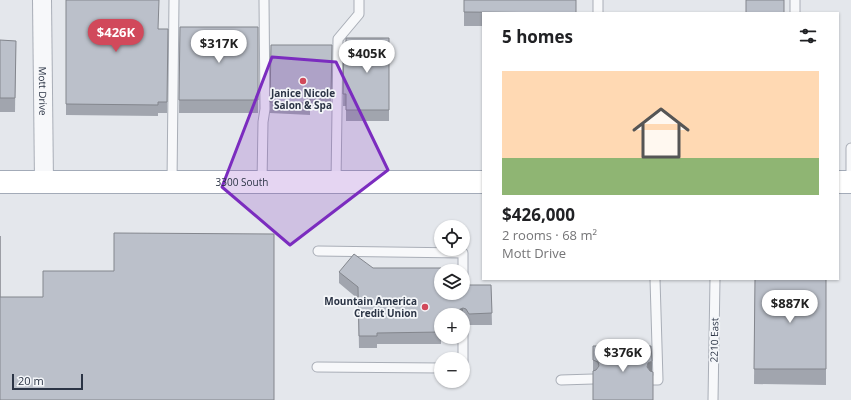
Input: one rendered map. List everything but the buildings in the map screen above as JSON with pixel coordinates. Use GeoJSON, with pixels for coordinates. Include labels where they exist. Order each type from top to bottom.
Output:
{"type":"FeatureCollection","features":[{"type":"Feature","properties":{"kind":"main road","name":"3300 South"},"geometry":{"type":"LineString","coordinates":[[0,182],[482,182]]}},
{"type":"Feature","properties":{"kind":"main road"},"geometry":{"type":"LineString","coordinates":[[839,182],[851,182]]}},
{"type":"Feature","properties":{"kind":"street","name":"Mott Drive"},"geometry":{"type":"LineString","coordinates":[[42,0],[44,182]]}},
{"type":"Feature","properties":{"kind":"lane"},"geometry":{"type":"LineString","coordinates":[[172,182],[174,0]]}},
{"type":"Feature","properties":{"kind":"lane"},"geometry":{"type":"LineString","coordinates":[[262,182],[263,122],[265,110],[264,0]]}},
{"type":"Feature","properties":{"kind":"lane"},"geometry":{"type":"LineString","coordinates":[[336,182],[338,39],[358,14],[359,0]]}},
{"type":"Feature","properties":{"kind":"lane"},"geometry":{"type":"LineString","coordinates":[[598,0],[598,12]]}},
{"type":"Feature","properties":{"kind":"lane"},"geometry":{"type":"LineString","coordinates":[[794,0],[795,12]]}},
{"type":"Feature","properties":{"kind":"lane"},"geometry":{"type":"LineString","coordinates":[[851,148],[851,182]]}},
{"type":"Feature","properties":{"kind":"lane"},"geometry":{"type":"LineString","coordinates":[[318,251],[464,253],[464,264]]}},
{"type":"Feature","properties":{"kind":"lane"},"geometry":{"type":"LineString","coordinates":[[653,380],[658,380],[655,280]]}},
{"type":"Feature","properties":{"kind":"lane","name":"2210 East"},"geometry":{"type":"LineString","coordinates":[[713,400],[715,280]]}},
{"type":"Feature","properties":{"kind":"lane"},"geometry":{"type":"LineString","coordinates":[[317,367],[434,368]]}},
{"type":"Feature","properties":{"kind":"lane"},"geometry":{"type":"LineString","coordinates":[[561,380],[593,379]]}},
{"type":"Feature","properties":{"kind":"highlighted area"},"geometry":{"type":"Polygon","coordinates":[[[272,57],[336,62],[388,170],[290,245],[222,187],[272,57]]]}},
{"type":"Feature","properties":{"kind":"place","name":"Janice Nicole Salon & Spa"},"geometry":{"type":"Point","coordinates":[303,81]}},
{"type":"Feature","properties":{"kind":"place","name":"Mountain America Credit Union"},"geometry":{"type":"Point","coordinates":[425,307]}}]}
